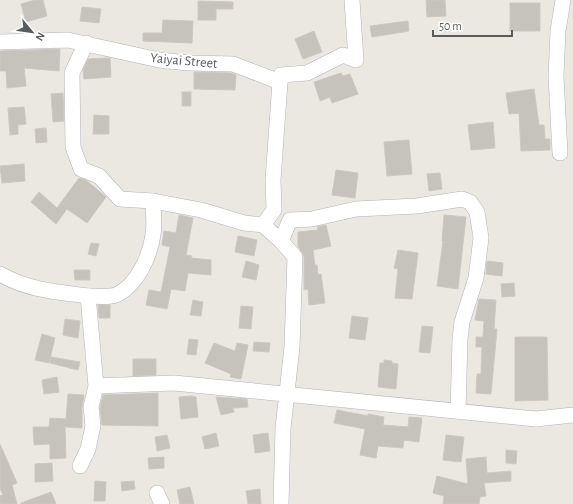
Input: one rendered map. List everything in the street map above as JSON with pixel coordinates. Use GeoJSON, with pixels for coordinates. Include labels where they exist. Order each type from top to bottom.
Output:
{"type":"FeatureCollection","features":[{"type":"Feature","properties":{"kind":"street"},"geometry":{"type":"LineString","coordinates":[[263,224],[274,210],[272,180],[281,75],[308,73],[343,55],[356,60],[352,0]]}},
{"type":"Feature","properties":{"kind":"street"},"geometry":{"type":"LineString","coordinates":[[560,153],[556,76],[558,31],[563,0]]}},
{"type":"Feature","properties":{"kind":"street","name":"Yaiyai Street"},"geometry":{"type":"LineString","coordinates":[[0,42],[68,40],[159,60],[189,63],[233,64],[280,82]]}},
{"type":"Feature","properties":{"kind":"street"},"geometry":{"type":"LineString","coordinates":[[86,43],[72,72],[74,147],[81,168],[99,176],[120,199],[153,201],[201,210],[244,223],[263,224],[295,257],[292,347],[288,395],[283,428],[281,504]]}},
{"type":"Feature","properties":{"kind":"street"},"geometry":{"type":"LineString","coordinates":[[274,210],[290,220],[312,218],[356,210],[442,203],[462,199],[470,202],[477,212],[481,238],[476,278],[462,322],[460,339],[458,411]]}},
{"type":"Feature","properties":{"kind":"street"},"geometry":{"type":"LineString","coordinates":[[0,274],[13,282],[37,289],[88,296],[117,295],[128,287],[138,275],[147,256],[153,234],[153,201]]}},
{"type":"Feature","properties":{"kind":"street"},"geometry":{"type":"LineString","coordinates":[[281,241],[290,220]]}},
{"type":"Feature","properties":{"kind":"street"},"geometry":{"type":"LineString","coordinates":[[80,466],[88,449],[92,426],[91,407],[96,386],[88,296]]}},
{"type":"Feature","properties":{"kind":"street"},"geometry":{"type":"LineString","coordinates":[[96,386],[174,383],[536,419],[573,415]]}},
{"type":"Feature","properties":{"kind":"building"},"geometry":{"type":"Polygon","coordinates":[[[35,0],[43,0],[47,16],[26,22],[21,4],[35,0]]]}},
{"type":"Feature","properties":{"kind":"building"},"geometry":{"type":"Polygon","coordinates":[[[426,0],[445,0],[446,16],[427,17],[426,0]]]}},
{"type":"Feature","properties":{"kind":"building"},"geometry":{"type":"Polygon","coordinates":[[[198,1],[233,2],[233,9],[216,9],[216,20],[198,20],[198,1]]]}},
{"type":"Feature","properties":{"kind":"building"},"geometry":{"type":"Polygon","coordinates":[[[510,3],[540,3],[540,31],[510,31],[510,3]]]}},
{"type":"Feature","properties":{"kind":"building"},"geometry":{"type":"Polygon","coordinates":[[[82,7],[101,9],[99,23],[80,21],[82,7]]]}},
{"type":"Feature","properties":{"kind":"building"},"geometry":{"type":"Polygon","coordinates":[[[163,20],[193,21],[192,43],[143,41],[143,33],[162,33],[163,20]]]}},
{"type":"Feature","properties":{"kind":"building"},"geometry":{"type":"Polygon","coordinates":[[[408,21],[409,31],[372,37],[370,26],[408,21]]]}},
{"type":"Feature","properties":{"kind":"building"},"geometry":{"type":"Polygon","coordinates":[[[314,31],[322,52],[303,59],[295,39],[314,31]]]}},
{"type":"Feature","properties":{"kind":"building"},"geometry":{"type":"Polygon","coordinates":[[[60,49],[59,71],[24,68],[26,86],[7,88],[6,71],[0,71],[0,51],[60,49]]]}},
{"type":"Feature","properties":{"kind":"building"},"geometry":{"type":"Polygon","coordinates":[[[110,58],[111,77],[84,79],[83,70],[88,59],[110,58]]]}},
{"type":"Feature","properties":{"kind":"building"},"geometry":{"type":"Polygon","coordinates":[[[194,72],[231,73],[236,75],[235,90],[194,89],[194,72]]]}},
{"type":"Feature","properties":{"kind":"building"},"geometry":{"type":"Polygon","coordinates":[[[341,73],[343,76],[350,74],[358,94],[332,103],[330,97],[320,101],[314,82],[341,73]]]}},
{"type":"Feature","properties":{"kind":"building"},"geometry":{"type":"Polygon","coordinates":[[[534,89],[539,125],[544,125],[545,139],[550,139],[550,150],[521,151],[519,113],[509,114],[506,93],[534,89]]]}},
{"type":"Feature","properties":{"kind":"building"},"geometry":{"type":"Polygon","coordinates":[[[182,92],[191,92],[191,106],[182,106],[182,92]]]}},
{"type":"Feature","properties":{"kind":"building"},"geometry":{"type":"Polygon","coordinates":[[[63,93],[64,121],[53,122],[51,94],[63,93]]]}},
{"type":"Feature","properties":{"kind":"building"},"geometry":{"type":"Polygon","coordinates":[[[24,107],[26,124],[18,125],[18,134],[10,135],[8,108],[24,107]]]}},
{"type":"Feature","properties":{"kind":"building"},"geometry":{"type":"Polygon","coordinates":[[[94,115],[109,116],[109,134],[93,134],[94,115]]]}},
{"type":"Feature","properties":{"kind":"building"},"geometry":{"type":"Polygon","coordinates":[[[493,122],[495,148],[471,150],[468,125],[493,122]]]}},
{"type":"Feature","properties":{"kind":"building"},"geometry":{"type":"Polygon","coordinates":[[[46,128],[47,142],[36,143],[35,129],[46,128]]]}},
{"type":"Feature","properties":{"kind":"building"},"geometry":{"type":"Polygon","coordinates":[[[409,140],[412,174],[387,176],[384,142],[409,140]]]}},
{"type":"Feature","properties":{"kind":"building"},"geometry":{"type":"Polygon","coordinates":[[[24,164],[25,181],[2,183],[0,166],[24,164]]]}},
{"type":"Feature","properties":{"kind":"building"},"geometry":{"type":"Polygon","coordinates":[[[336,170],[358,173],[355,198],[332,195],[336,170]]]}},
{"type":"Feature","properties":{"kind":"building"},"geometry":{"type":"Polygon","coordinates":[[[440,173],[442,189],[429,191],[427,174],[440,173]]]}},
{"type":"Feature","properties":{"kind":"building"},"geometry":{"type":"Polygon","coordinates":[[[79,178],[86,180],[106,197],[87,223],[67,209],[56,224],[31,202],[39,192],[57,208],[79,178]]]}},
{"type":"Feature","properties":{"kind":"building"},"geometry":{"type":"Polygon","coordinates":[[[179,215],[193,218],[186,255],[192,256],[191,258],[211,260],[211,275],[188,273],[185,291],[171,289],[167,309],[146,305],[149,290],[161,292],[170,247],[162,245],[164,231],[176,233],[179,215]]]}},
{"type":"Feature","properties":{"kind":"building"},"geometry":{"type":"Polygon","coordinates":[[[444,215],[466,217],[458,289],[437,286],[443,241],[444,215]]]}},
{"type":"Feature","properties":{"kind":"building"},"geometry":{"type":"Polygon","coordinates":[[[326,225],[331,246],[313,250],[318,275],[321,274],[325,303],[309,305],[308,289],[304,290],[304,257],[298,246],[298,232],[318,230],[317,227],[326,225]]]}},
{"type":"Feature","properties":{"kind":"building"},"geometry":{"type":"Polygon","coordinates":[[[238,236],[257,240],[254,256],[235,252],[238,236]]]}},
{"type":"Feature","properties":{"kind":"building"},"geometry":{"type":"Polygon","coordinates":[[[91,243],[99,244],[96,256],[88,254],[91,243]]]}},
{"type":"Feature","properties":{"kind":"building"},"geometry":{"type":"Polygon","coordinates":[[[398,250],[418,253],[412,299],[395,298],[398,269],[394,268],[398,250]]]}},
{"type":"Feature","properties":{"kind":"building"},"geometry":{"type":"Polygon","coordinates":[[[246,261],[259,265],[256,280],[242,277],[246,261]]]}},
{"type":"Feature","properties":{"kind":"building"},"geometry":{"type":"Polygon","coordinates":[[[487,261],[503,263],[502,276],[486,274],[487,261]]]}},
{"type":"Feature","properties":{"kind":"building"},"geometry":{"type":"Polygon","coordinates":[[[74,270],[90,270],[90,280],[75,280],[74,270]]]}},
{"type":"Feature","properties":{"kind":"building"},"geometry":{"type":"Polygon","coordinates":[[[514,283],[515,296],[502,297],[501,284],[514,283]]]}},
{"type":"Feature","properties":{"kind":"building"},"geometry":{"type":"Polygon","coordinates":[[[479,299],[496,300],[494,329],[497,329],[491,394],[476,393],[477,374],[481,374],[482,347],[476,347],[476,337],[483,337],[484,321],[475,320],[479,299]]]}},
{"type":"Feature","properties":{"kind":"building"},"geometry":{"type":"Polygon","coordinates":[[[193,300],[203,302],[201,316],[190,315],[193,300]]]}},
{"type":"Feature","properties":{"kind":"building"},"geometry":{"type":"Polygon","coordinates":[[[98,305],[110,305],[110,318],[99,318],[98,305]]]}},
{"type":"Feature","properties":{"kind":"building"},"geometry":{"type":"Polygon","coordinates":[[[241,306],[253,307],[251,329],[239,328],[241,306]]]}},
{"type":"Feature","properties":{"kind":"building"},"geometry":{"type":"Polygon","coordinates":[[[352,316],[368,318],[365,340],[349,338],[352,316]]]}},
{"type":"Feature","properties":{"kind":"building"},"geometry":{"type":"Polygon","coordinates":[[[65,319],[80,321],[78,338],[63,335],[65,319]]]}},
{"type":"Feature","properties":{"kind":"building"},"geometry":{"type":"Polygon","coordinates":[[[422,326],[433,327],[430,353],[419,352],[422,326]]]}},
{"type":"Feature","properties":{"kind":"building"},"geometry":{"type":"Polygon","coordinates":[[[42,334],[55,338],[49,363],[35,360],[42,334]]]}},
{"type":"Feature","properties":{"kind":"building"},"geometry":{"type":"Polygon","coordinates":[[[515,337],[547,337],[548,400],[515,401],[515,337]]]}},
{"type":"Feature","properties":{"kind":"building"},"geometry":{"type":"Polygon","coordinates":[[[189,339],[198,340],[196,355],[187,354],[189,339]]]}},
{"type":"Feature","properties":{"kind":"building"},"geometry":{"type":"Polygon","coordinates":[[[254,342],[270,343],[269,352],[253,351],[254,342]]]}},
{"type":"Feature","properties":{"kind":"building"},"geometry":{"type":"Polygon","coordinates":[[[214,343],[235,351],[237,343],[248,345],[241,379],[230,377],[231,374],[205,363],[214,343]]]}},
{"type":"Feature","properties":{"kind":"building"},"geometry":{"type":"Polygon","coordinates":[[[51,357],[80,362],[78,370],[50,363],[51,357]]]}},
{"type":"Feature","properties":{"kind":"building"},"geometry":{"type":"Polygon","coordinates":[[[133,359],[156,359],[156,375],[133,376],[133,359]]]}},
{"type":"Feature","properties":{"kind":"building"},"geometry":{"type":"Polygon","coordinates":[[[384,360],[392,361],[392,363],[398,364],[396,389],[378,387],[380,363],[384,363],[384,360]]]}},
{"type":"Feature","properties":{"kind":"building"},"geometry":{"type":"Polygon","coordinates":[[[57,377],[59,392],[44,394],[42,380],[57,377]]]}},
{"type":"Feature","properties":{"kind":"building"},"geometry":{"type":"Polygon","coordinates":[[[158,393],[158,426],[102,425],[100,408],[103,395],[158,393]]]}},
{"type":"Feature","properties":{"kind":"building"},"geometry":{"type":"Polygon","coordinates":[[[68,394],[84,395],[82,408],[82,428],[65,427],[66,458],[50,459],[50,444],[34,445],[33,427],[49,427],[50,418],[66,419],[68,394]]]}},
{"type":"Feature","properties":{"kind":"building"},"geometry":{"type":"Polygon","coordinates":[[[179,397],[196,397],[198,417],[181,419],[179,397]]]}},
{"type":"Feature","properties":{"kind":"building"},"geometry":{"type":"Polygon","coordinates":[[[216,397],[247,399],[248,407],[233,408],[234,412],[221,415],[216,397]]]}},
{"type":"Feature","properties":{"kind":"building"},"geometry":{"type":"Polygon","coordinates":[[[337,410],[368,416],[368,414],[384,417],[383,425],[408,427],[409,417],[422,418],[419,442],[404,440],[403,448],[378,446],[376,458],[360,455],[365,429],[334,423],[337,410]]]}},
{"type":"Feature","properties":{"kind":"building"},"geometry":{"type":"Polygon","coordinates":[[[216,433],[219,446],[205,449],[202,437],[216,433]]]}},
{"type":"Feature","properties":{"kind":"building"},"geometry":{"type":"Polygon","coordinates":[[[268,433],[270,451],[255,453],[253,435],[268,433]]]}},
{"type":"Feature","properties":{"kind":"building"},"geometry":{"type":"Polygon","coordinates":[[[167,435],[170,448],[157,451],[155,437],[167,435]]]}},
{"type":"Feature","properties":{"kind":"building"},"geometry":{"type":"Polygon","coordinates":[[[446,435],[464,437],[461,462],[443,460],[446,435]]]}},
{"type":"Feature","properties":{"kind":"building"},"geometry":{"type":"Polygon","coordinates":[[[0,444],[17,483],[12,485],[17,504],[0,504],[0,496],[3,495],[0,488],[0,444]]]}},
{"type":"Feature","properties":{"kind":"building"},"geometry":{"type":"Polygon","coordinates":[[[506,450],[517,451],[516,464],[506,463],[506,450]]]}},
{"type":"Feature","properties":{"kind":"building"},"geometry":{"type":"Polygon","coordinates":[[[164,457],[164,468],[149,469],[148,458],[164,457]]]}},
{"type":"Feature","properties":{"kind":"building"},"geometry":{"type":"Polygon","coordinates":[[[486,457],[487,473],[511,471],[511,481],[484,483],[486,496],[480,497],[479,504],[443,504],[444,496],[433,493],[437,476],[468,484],[466,459],[486,457]]]}},
{"type":"Feature","properties":{"kind":"building"},"geometry":{"type":"Polygon","coordinates":[[[52,463],[53,481],[35,482],[35,464],[52,463]]]}},
{"type":"Feature","properties":{"kind":"building"},"geometry":{"type":"Polygon","coordinates":[[[95,481],[106,482],[105,501],[94,501],[95,481]]]}},
{"type":"Feature","properties":{"kind":"building"},"geometry":{"type":"Polygon","coordinates":[[[134,481],[135,489],[122,491],[121,482],[134,481]]]}},
{"type":"Feature","properties":{"kind":"building"},"geometry":{"type":"Polygon","coordinates":[[[190,487],[194,504],[180,504],[177,490],[190,487]]]}},
{"type":"Feature","properties":{"kind":"building"},"geometry":{"type":"Polygon","coordinates":[[[260,489],[261,504],[248,504],[246,491],[260,489]]]}},
{"type":"Feature","properties":{"kind":"building"},"geometry":{"type":"Polygon","coordinates":[[[51,492],[56,504],[21,504],[21,503],[51,492]]]}}]}
